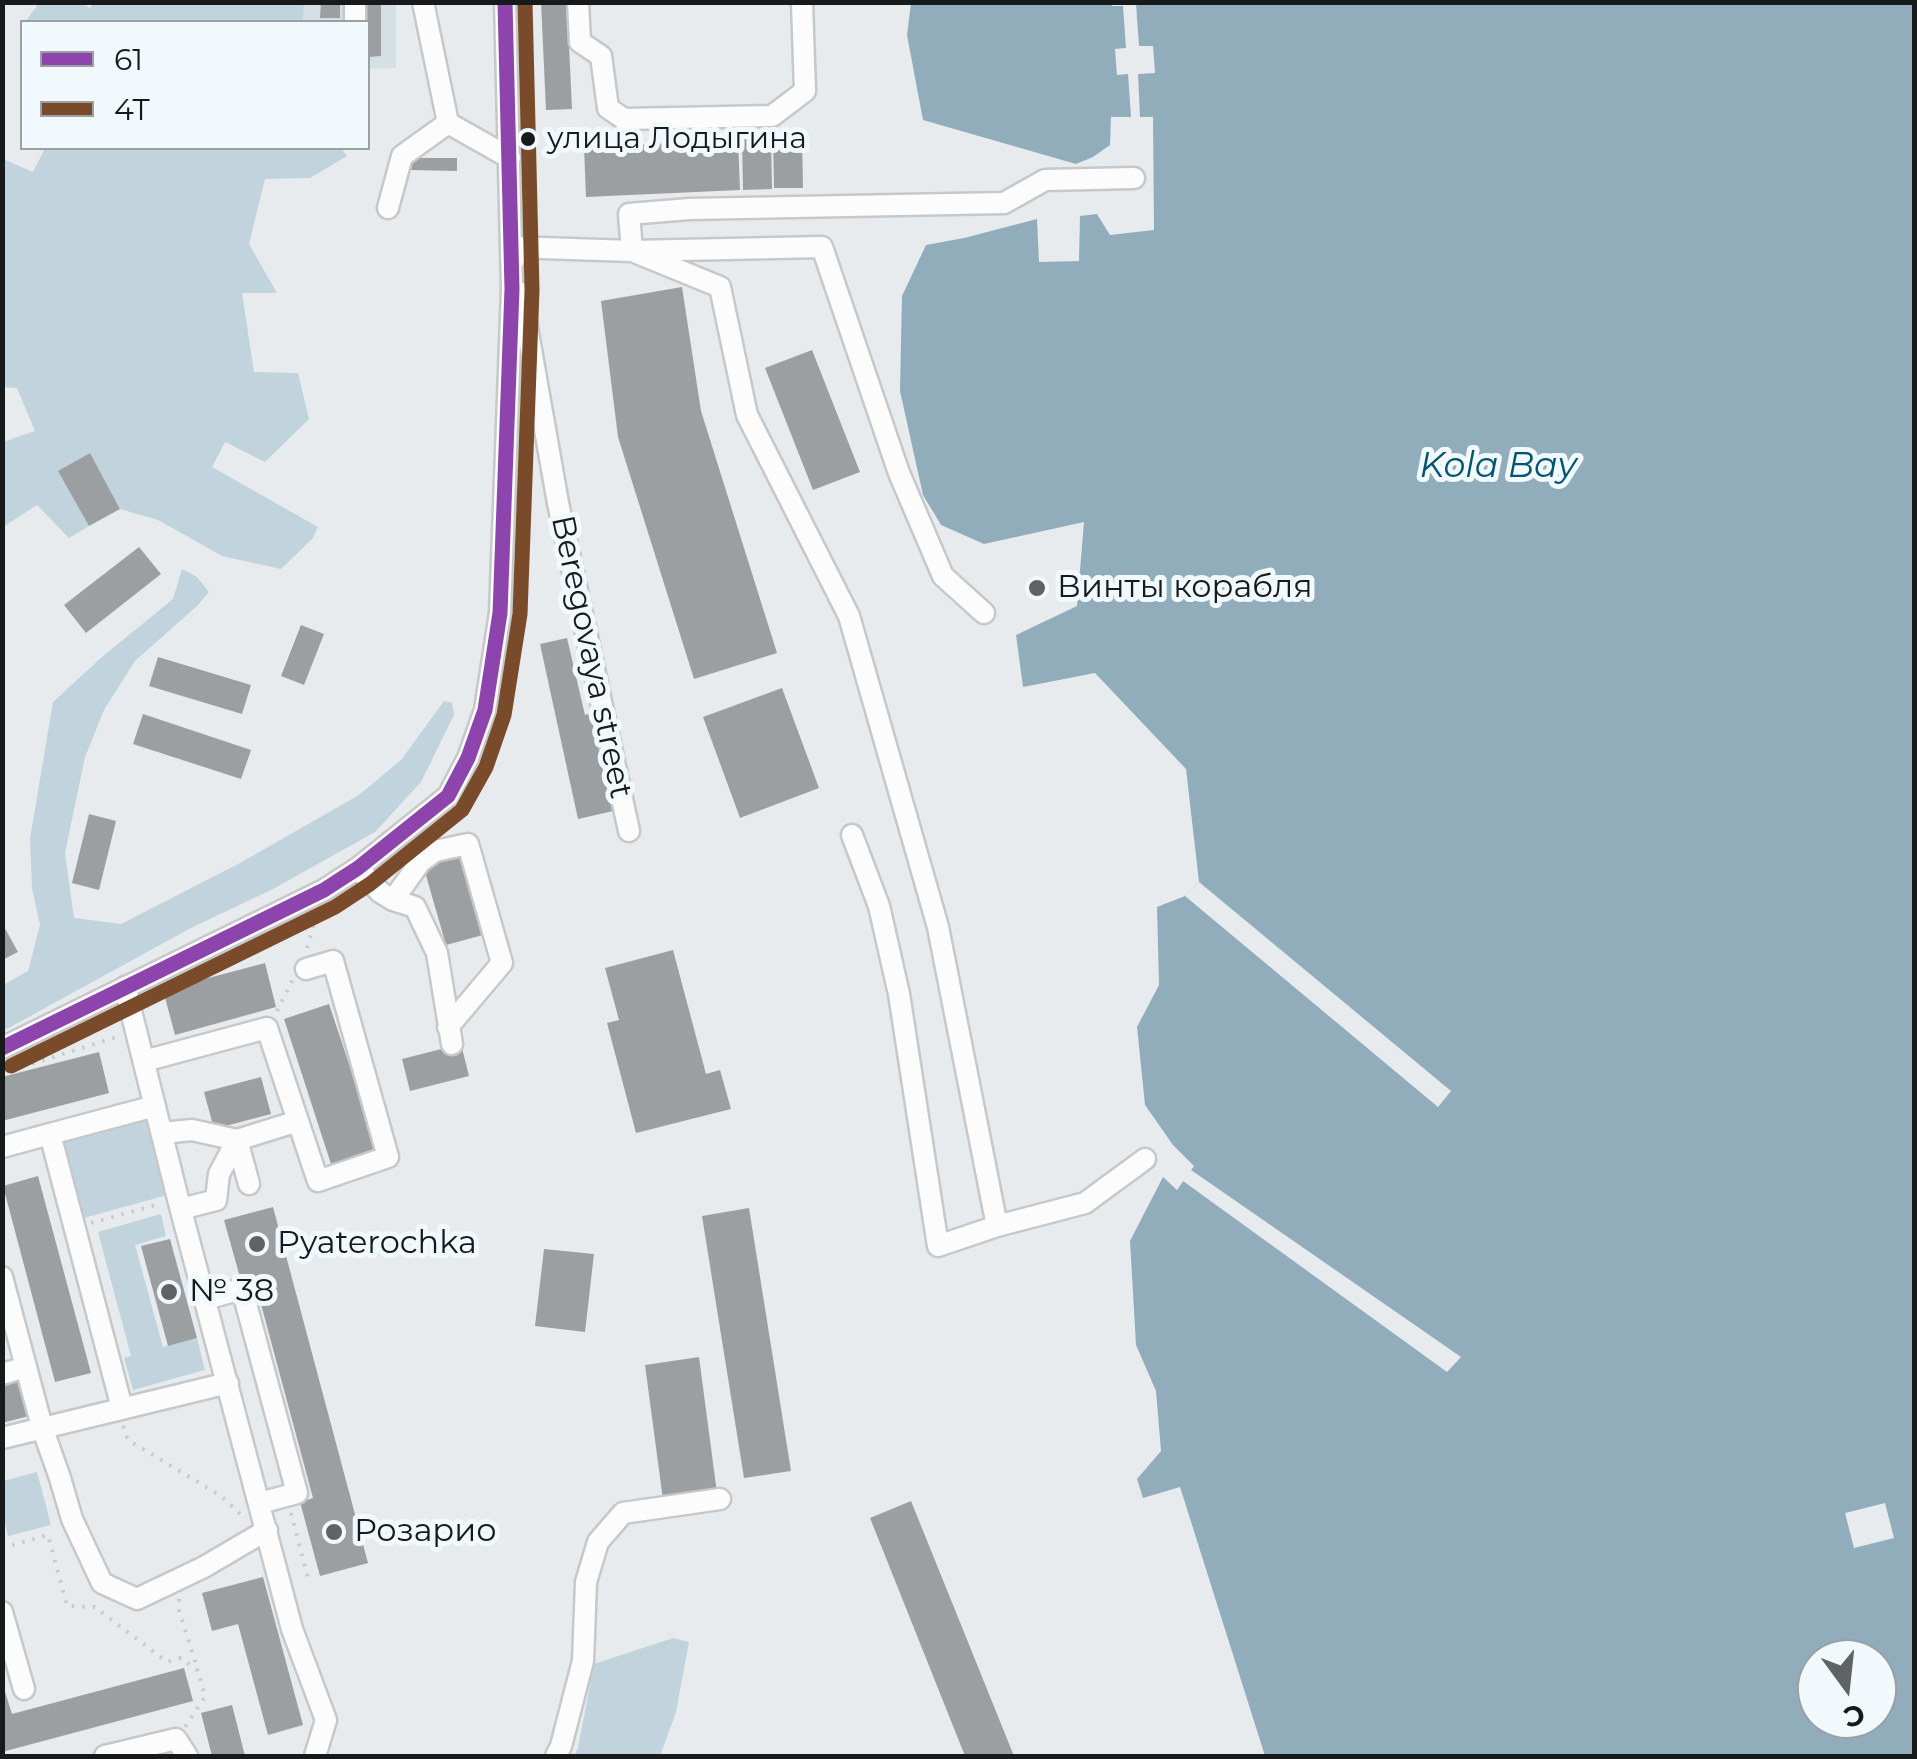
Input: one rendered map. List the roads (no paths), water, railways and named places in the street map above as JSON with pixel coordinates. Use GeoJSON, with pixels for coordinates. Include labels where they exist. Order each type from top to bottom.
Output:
{"type":"FeatureCollection","features":[{"type":"Feature","properties":{"kind":"street"},"geometry":{"type":"LineString","coordinates":[[423,2],[448,123],[510,158]]}},
{"type":"Feature","properties":{"kind":"street"},"geometry":{"type":"LineString","coordinates":[[2,1048],[324,890],[358,868],[448,796],[468,758],[485,710],[500,613],[510,377],[505,2]]}},
{"type":"Feature","properties":{"kind":"street"},"geometry":{"type":"LineString","coordinates":[[578,2],[580,42],[602,56],[608,108],[624,119],[772,116],[805,91],[802,2]]}},
{"type":"Feature","properties":{"kind":"street"},"geometry":{"type":"LineString","coordinates":[[388,208],[402,156],[448,123]]}},
{"type":"Feature","properties":{"kind":"street"},"geometry":{"type":"LineString","coordinates":[[632,251],[629,214],[689,209],[1004,204],[1045,180],[1134,178]]}},
{"type":"Feature","properties":{"kind":"street"},"geometry":{"type":"LineString","coordinates":[[511,247],[632,251],[822,247],[898,473],[943,576],[984,613]]}},
{"type":"Feature","properties":{"kind":"street","name":"Beregovaya street"},"geometry":{"type":"LineString","coordinates":[[511,247],[558,503],[628,831]]}},
{"type":"Feature","properties":{"kind":"street"},"geometry":{"type":"LineString","coordinates":[[632,251],[720,286],[747,415],[848,616],[938,927],[997,1226]]}},
{"type":"Feature","properties":{"kind":"street"},"geometry":{"type":"LineString","coordinates":[[852,836],[879,906],[899,994],[938,1246],[1085,1203],[1145,1159]]}},
{"type":"Feature","properties":{"kind":"street"},"geometry":{"type":"LineString","coordinates":[[358,868],[380,892],[393,900],[415,907],[436,953],[450,1036],[502,964],[468,844],[435,851],[421,861],[393,900]]}},
{"type":"Feature","properties":{"kind":"street"},"geometry":{"type":"LineString","coordinates":[[144,1061],[267,1028],[318,1181],[388,1157],[333,961],[302,968]]}},
{"type":"Feature","properties":{"kind":"street"},"geometry":{"type":"LineString","coordinates":[[125,987],[292,1629],[326,1720],[315,1756]]}},
{"type":"Feature","properties":{"kind":"street"},"geometry":{"type":"LineString","coordinates":[[2,1147],[155,1106]]}},
{"type":"Feature","properties":{"kind":"street"},"geometry":{"type":"LineString","coordinates":[[162,1133],[192,1130],[236,1140],[298,1120]]}},
{"type":"Feature","properties":{"kind":"street"},"geometry":{"type":"LineString","coordinates":[[50,1134],[122,1417]]}},
{"type":"Feature","properties":{"kind":"street"},"geometry":{"type":"LineString","coordinates":[[236,1140],[248,1184]]}},
{"type":"Feature","properties":{"kind":"street"},"geometry":{"type":"LineString","coordinates":[[179,1204],[216,1200],[220,1174],[236,1140]]}},
{"type":"Feature","properties":{"kind":"street"},"geometry":{"type":"LineString","coordinates":[[2,1277],[42,1427],[72,1519],[102,1583],[137,1599],[204,1567],[266,1530]]}},
{"type":"Feature","properties":{"kind":"street"},"geometry":{"type":"LineString","coordinates":[[205,1299],[242,1289],[262,1363],[297,1493],[260,1503]]}},
{"type":"Feature","properties":{"kind":"street"},"geometry":{"type":"LineString","coordinates":[[2,1438],[42,1427],[122,1417],[262,1363]]}},
{"type":"Feature","properties":{"kind":"street"},"geometry":{"type":"LineString","coordinates":[[2,1374],[26,1367]]}},
{"type":"Feature","properties":{"kind":"street"},"geometry":{"type":"LineString","coordinates":[[556,1756],[582,1661],[586,1582],[598,1542],[623,1513],[720,1499]]}},
{"type":"Feature","properties":{"kind":"street"},"geometry":{"type":"LineString","coordinates":[[2,1612],[24,1689]]}},
{"type":"Feature","properties":{"kind":"street"},"geometry":{"type":"LineString","coordinates":[[105,1756],[182,1748]]}},
{"type":"Feature","properties":{"kind":"water","name":"Kola Bay"},"geometry":{"type":"Polygon","coordinates":[[[911,3],[1914,3],[1914,1756],[1265,1756],[1180,1487],[1143,1498],[1137,1479],[1161,1451],[1156,1391],[1136,1345],[1130,1241],[1163,1177],[1177,1190],[1194,1166],[1173,1145],[1145,1105],[1137,1027],[1159,985],[1157,907],[1185,896],[1199,882],[1186,769],[1095,673],[1023,687],[1016,635],[1077,606],[1084,522],[984,544],[941,525],[923,495],[900,391],[902,296],[926,245],[1037,219],[1039,262],[1079,261],[1080,216],[1097,214],[1110,235],[1154,230],[1153,117],[1111,117],[1110,145],[1076,164],[923,120],[907,35],[911,3]]]}},
{"type":"Feature","properties":{"kind":"place","name":"улица Лодыгина"},"geometry":{"type":"Point","coordinates":[528,139]}},
{"type":"Feature","properties":{"kind":"place","name":"Винты корабля"},"geometry":{"type":"Point","coordinates":[1037,588]}},
{"type":"Feature","properties":{"kind":"place","name":"Pyaterochka"},"geometry":{"type":"Point","coordinates":[257,1244]}},
{"type":"Feature","properties":{"kind":"place","name":"№ 38"},"geometry":{"type":"Point","coordinates":[169,1292]}},
{"type":"Feature","properties":{"kind":"place","name":"Розарио"},"geometry":{"type":"Point","coordinates":[334,1532]}}]}
